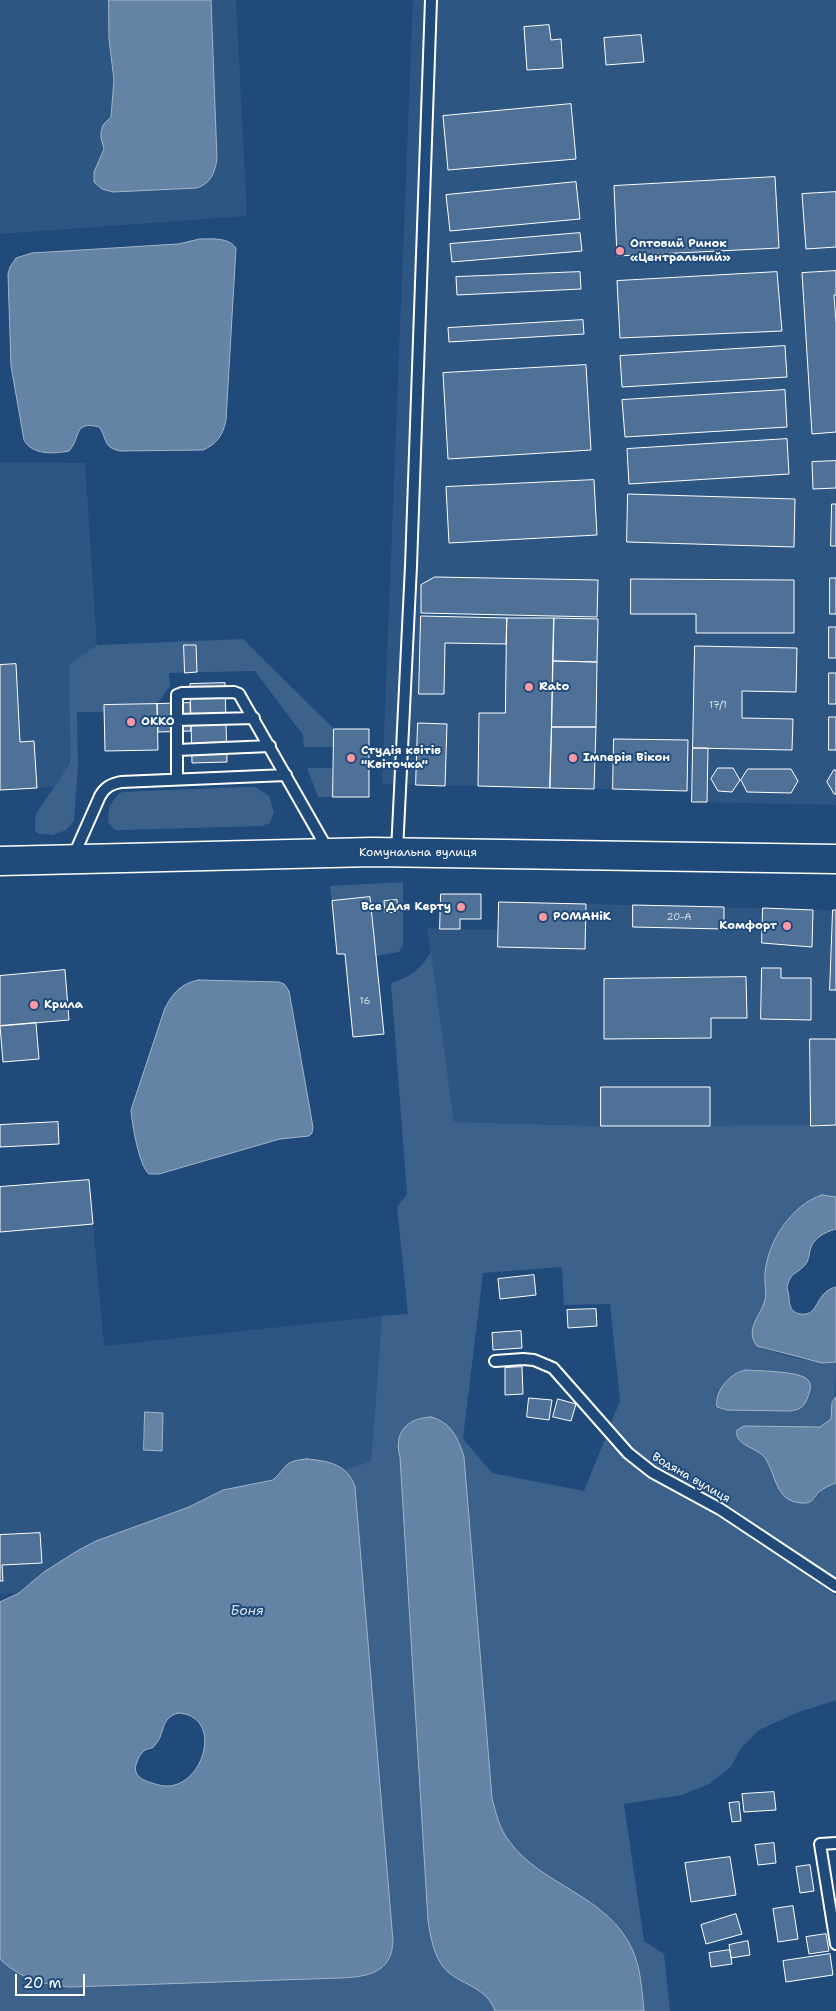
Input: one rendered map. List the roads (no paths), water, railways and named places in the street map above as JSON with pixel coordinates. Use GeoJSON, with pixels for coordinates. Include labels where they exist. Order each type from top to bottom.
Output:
{"type":"FeatureCollection","features":[{"type":"Feature","properties":{"kind":"main road","name":"Комунальна вулиця"},"geometry":{"type":"LineString","coordinates":[[0,861],[397,852],[836,859]]}},
{"type":"Feature","properties":{"kind":"lane"},"geometry":{"type":"LineString","coordinates":[[397,852],[411,566],[431,0]]}},
{"type":"Feature","properties":{"kind":"lane"},"geometry":{"type":"LineString","coordinates":[[177,779],[176,695],[182,693],[237,693],[242,696],[330,853]]}},
{"type":"Feature","properties":{"kind":"lane"},"geometry":{"type":"LineString","coordinates":[[176,720],[254,718]]}},
{"type":"Feature","properties":{"kind":"lane"},"geometry":{"type":"LineString","coordinates":[[176,750],[270,746]]}},
{"type":"Feature","properties":{"kind":"lane"},"geometry":{"type":"LineString","coordinates":[[72,859],[100,796],[108,786],[121,782],[286,775]]}},
{"type":"Feature","properties":{"kind":"lane","name":"Водяна вулиця"},"geometry":{"type":"LineString","coordinates":[[495,1361],[529,1359],[543,1362],[553,1368],[628,1453],[652,1472],[720,1509],[836,1586]]}},
{"type":"Feature","properties":{"kind":"lane"},"geometry":{"type":"LineString","coordinates":[[836,1843],[820,1844],[836,1944]]}},
{"type":"Feature","properties":{"kind":"water"},"geometry":{"type":"Polygon","coordinates":[[[109,0],[211,0],[217,160],[215,170],[209,181],[202,186],[197,188],[113,192],[102,189],[94,182],[94,172],[104,149],[101,132],[103,125],[111,117],[114,80],[109,39],[109,0]]]}},
{"type":"Feature","properties":{"kind":"water"},"geometry":{"type":"Polygon","coordinates":[[[200,239],[224,240],[233,244],[236,248],[226,420],[219,438],[203,450],[120,451],[108,445],[99,427],[91,425],[81,428],[69,451],[44,452],[28,445],[24,440],[11,366],[8,274],[16,258],[32,253],[178,244],[200,239]]]}},
{"type":"Feature","properties":{"kind":"water"},"geometry":{"type":"Polygon","coordinates":[[[199,980],[279,982],[284,984],[289,991],[313,1127],[312,1133],[309,1136],[280,1139],[159,1174],[149,1174],[145,1170],[139,1154],[131,1110],[165,1008],[178,989],[199,980]]]}},
{"type":"Feature","properties":{"kind":"water"},"geometry":{"type":"Polygon","coordinates":[[[822,1195],[836,1197],[836,1229],[824,1234],[814,1242],[809,1258],[802,1268],[792,1276],[787,1288],[792,1309],[800,1314],[805,1314],[814,1309],[826,1292],[836,1287],[836,1362],[822,1363],[757,1346],[752,1334],[765,1300],[767,1261],[776,1237],[800,1207],[822,1195]]]}},
{"type":"Feature","properties":{"kind":"water"},"geometry":{"type":"Polygon","coordinates":[[[746,1370],[788,1373],[804,1377],[809,1382],[810,1392],[800,1408],[789,1411],[727,1410],[717,1407],[718,1395],[725,1383],[735,1374],[746,1370]]]}},
{"type":"Feature","properties":{"kind":"water"},"geometry":{"type":"Polygon","coordinates":[[[836,1397],[836,1483],[819,1492],[810,1502],[792,1501],[781,1493],[765,1458],[739,1440],[737,1430],[744,1426],[820,1427],[831,1419],[832,1403],[836,1397]]]}},
{"type":"Feature","properties":{"kind":"water"},"geometry":{"type":"Polygon","coordinates":[[[145,1412],[163,1413],[162,1451],[144,1450],[145,1412]]]}},
{"type":"Feature","properties":{"kind":"water"},"geometry":{"type":"Polygon","coordinates":[[[431,1417],[438,1419],[449,1427],[459,1443],[464,1457],[492,1798],[498,1820],[509,1841],[523,1856],[538,1869],[592,1903],[622,1932],[633,1951],[638,1966],[644,2011],[495,2011],[487,1997],[455,1977],[443,1967],[434,1948],[428,1921],[398,1448],[400,1434],[404,1428],[415,1420],[431,1417]]]}},
{"type":"Feature","properties":{"kind":"water","name":"Боня"},"geometry":{"type":"Polygon","coordinates":[[[307,1459],[336,1465],[348,1473],[355,1487],[393,1941],[392,1952],[388,1960],[383,1967],[368,1974],[340,1978],[70,1987],[41,1982],[15,1971],[0,1959],[0,1602],[19,1593],[44,1572],[96,1541],[189,1507],[223,1490],[273,1480],[290,1463],[307,1459]],[[178,1713],[168,1719],[154,1746],[145,1750],[139,1757],[135,1767],[138,1776],[145,1781],[159,1785],[174,1785],[187,1779],[197,1768],[203,1754],[205,1740],[202,1727],[193,1717],[178,1713]]]}},
{"type":"Feature","properties":{"kind":"place","name":"Оптовий Ринок «Центральний»"},"geometry":{"type":"Point","coordinates":[620,251]}},
{"type":"Feature","properties":{"kind":"place","name":"Rato"},"geometry":{"type":"Point","coordinates":[529,687]}},
{"type":"Feature","properties":{"kind":"place","name":"ОККО"},"geometry":{"type":"Point","coordinates":[131,722]}},
{"type":"Feature","properties":{"kind":"place","name":"Студія квітів \"Квіточка\""},"geometry":{"type":"Point","coordinates":[351,758]}},
{"type":"Feature","properties":{"kind":"place","name":"Імперія Вікон"},"geometry":{"type":"Point","coordinates":[573,758]}},
{"type":"Feature","properties":{"kind":"place","name":"Все Для Керту"},"geometry":{"type":"Point","coordinates":[461,907]}},
{"type":"Feature","properties":{"kind":"place","name":"РОМАНіК"},"geometry":{"type":"Point","coordinates":[543,917]}},
{"type":"Feature","properties":{"kind":"place","name":"Комфорт"},"geometry":{"type":"Point","coordinates":[787,926]}},
{"type":"Feature","properties":{"kind":"place","name":"Крила"},"geometry":{"type":"Point","coordinates":[34,1005]}}]}
